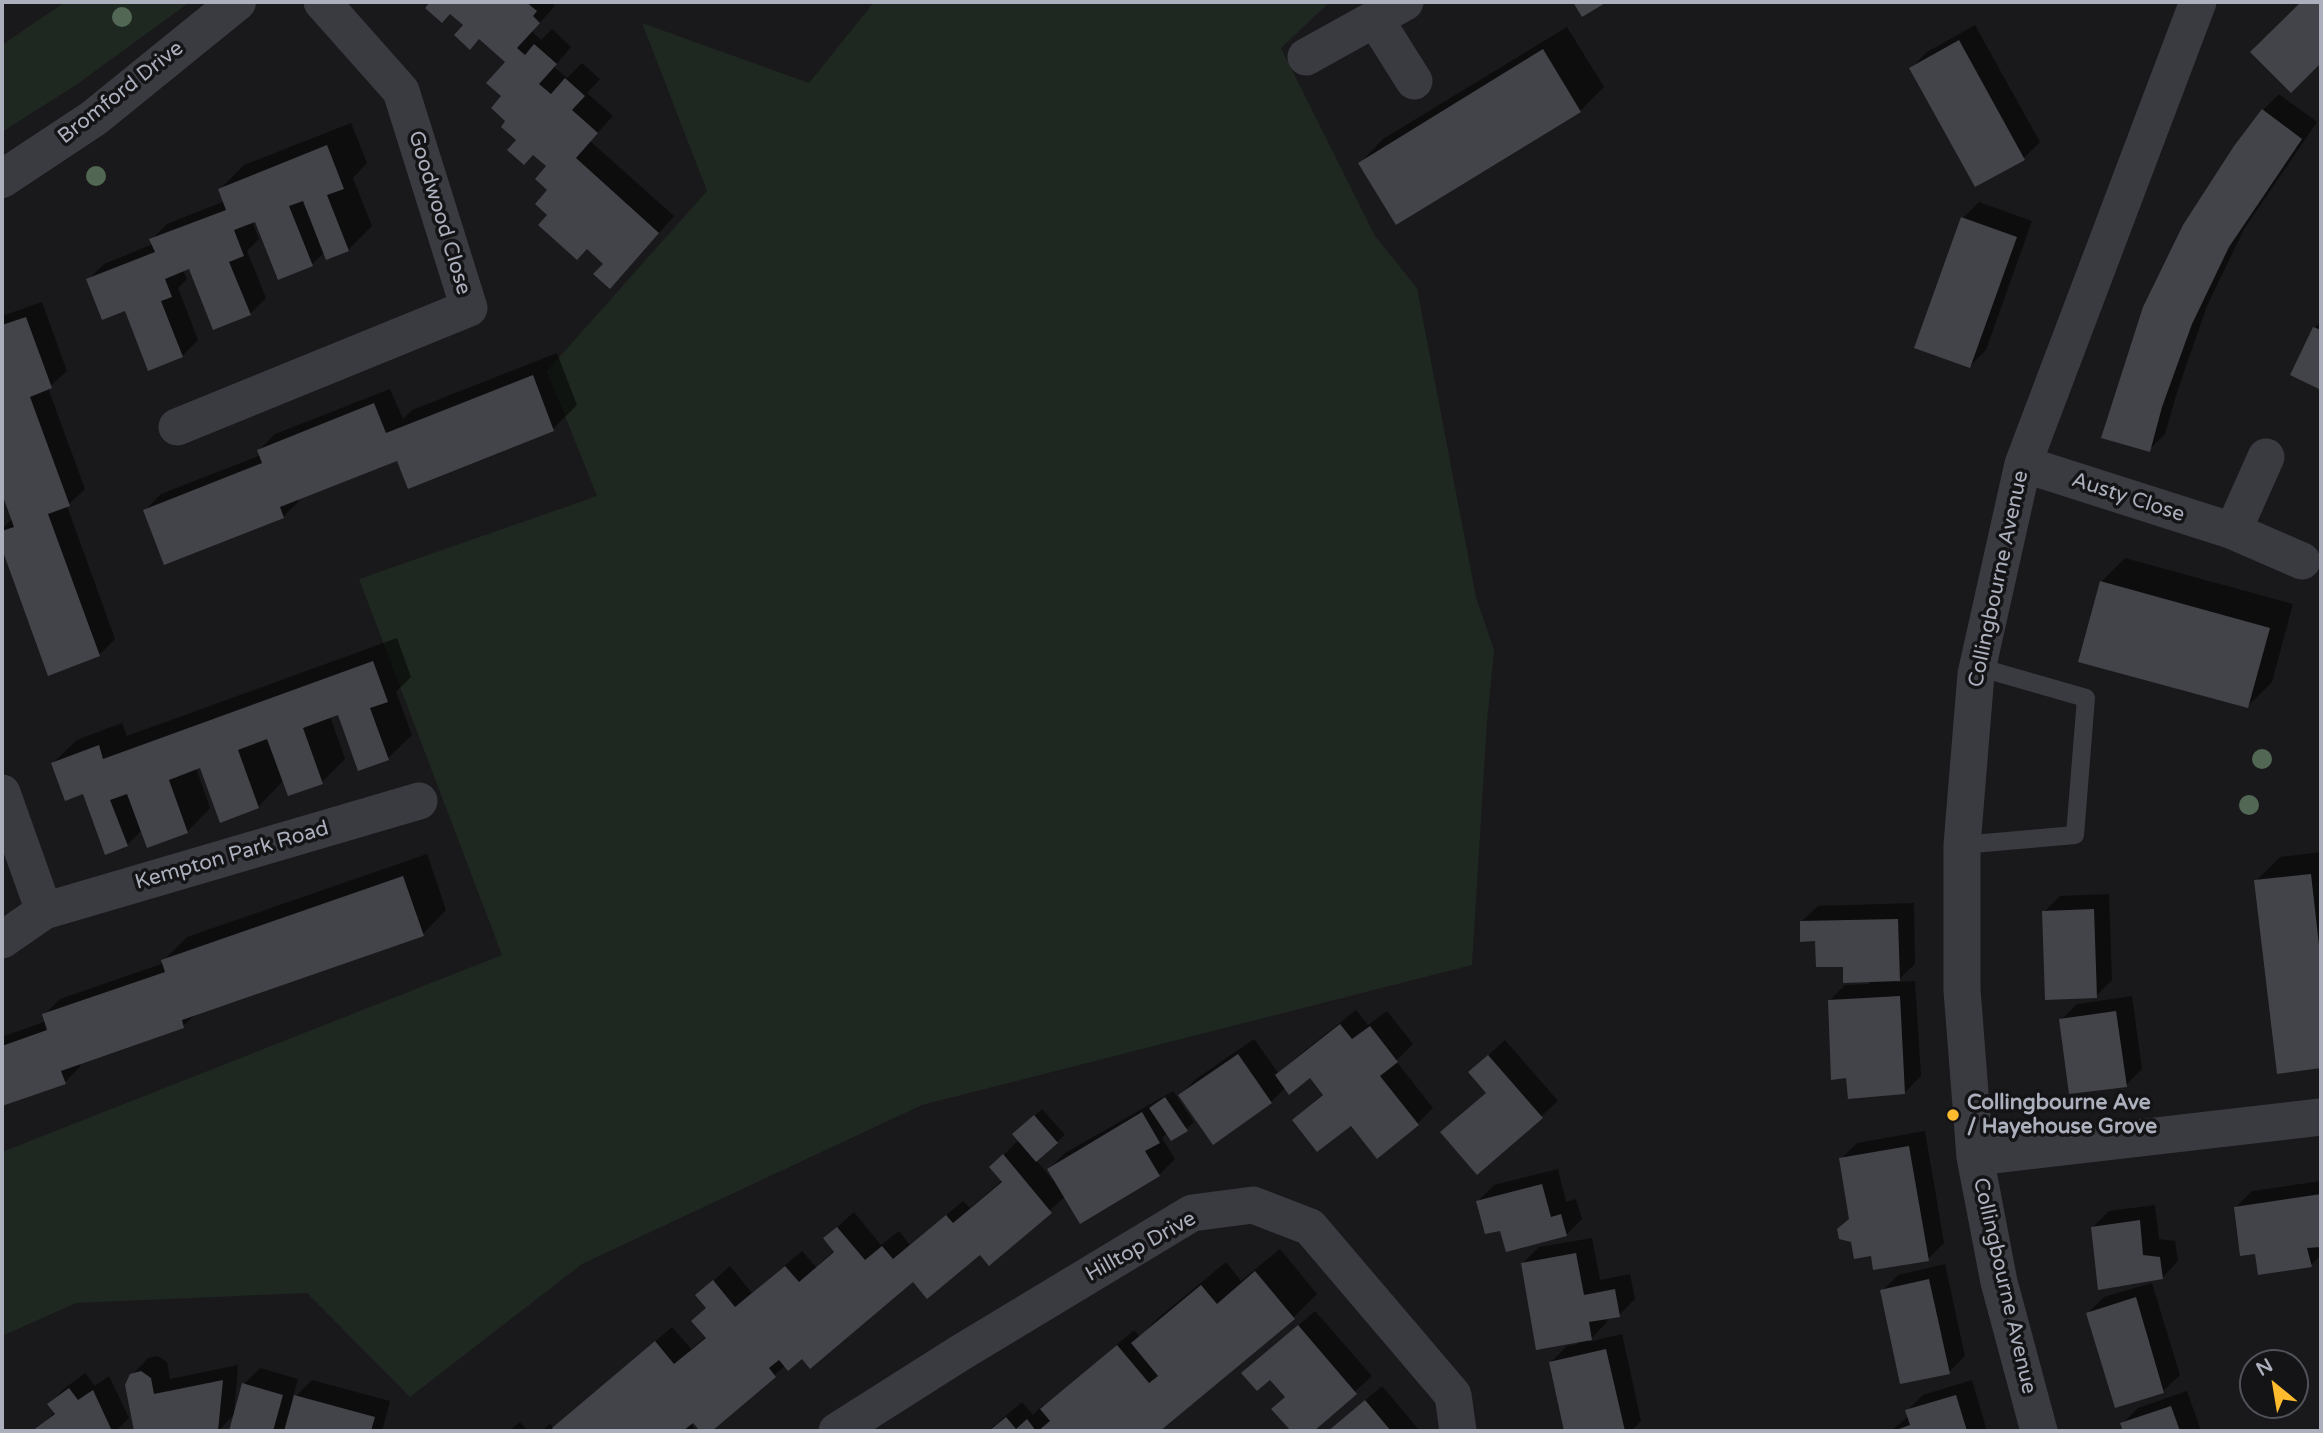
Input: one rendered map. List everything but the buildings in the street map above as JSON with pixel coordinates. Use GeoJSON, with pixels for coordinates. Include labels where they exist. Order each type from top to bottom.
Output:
{"type":"FeatureCollection","features":[{"type":"Feature","properties":{"kind":"street","name":"Bromford Drive"},"geometry":{"type":"LineString","coordinates":[[2,179],[94,118],[237,2]]}},
{"type":"Feature","properties":{"kind":"street","name":"Goodwood Close"},"geometry":{"type":"LineString","coordinates":[[177,427],[469,308],[401,91],[322,2]]}},
{"type":"Feature","properties":{"kind":"street","name":"Collingbourne Avenue"},"geometry":{"type":"LineString","coordinates":[[2039,1431],[1998,1282],[1975,1157],[1962,990],[1962,845],[1978,667],[2023,464],[2198,2]]}},
{"type":"Feature","properties":{"kind":"street"},"geometry":{"type":"LineString","coordinates":[[1306,57],[1390,11],[1414,81]]}},
{"type":"Feature","properties":{"kind":"street"},"geometry":{"type":"LineString","coordinates":[[2233,531],[2266,457]]}},
{"type":"Feature","properties":{"kind":"street","name":"Austy Close"},"geometry":{"type":"LineString","coordinates":[[2023,464],[2233,531],[2302,561]]}},
{"type":"Feature","properties":{"kind":"street"},"geometry":{"type":"LineString","coordinates":[[2,793],[44,911]]}},
{"type":"Feature","properties":{"kind":"street","name":"Kempton Park Road"},"geometry":{"type":"LineString","coordinates":[[2,940],[44,911],[419,801]]}},
{"type":"Feature","properties":{"kind":"street"},"geometry":{"type":"LineString","coordinates":[[1975,1157],[2321,1117]]}},
{"type":"Feature","properties":{"kind":"street","name":"Hilltop Drive"},"geometry":{"type":"LineString","coordinates":[[837,1431],[960,1353],[1192,1213],[1254,1205],[1310,1227],[1453,1395],[1458,1431]]}},
{"type":"Feature","properties":{"kind":"lane"},"geometry":{"type":"LineString","coordinates":[[1962,845],[2075,835],[2086,698],[1978,667]]}},
{"type":"Feature","properties":{"kind":"shaded area"},"geometry":{"type":"Polygon","coordinates":[[[65,2],[190,2],[76,85],[2,132],[2,45],[65,2]]]}},
{"type":"Feature","properties":{"kind":"shaded area"},"geometry":{"type":"Polygon","coordinates":[[[874,2],[1330,2],[1281,48],[1375,236],[1417,288],[1476,597],[1494,650],[1472,965],[922,1105],[582,1264],[410,1397],[307,1293],[76,1303],[2,1336],[2,1152],[502,955],[359,579],[597,496],[547,371],[707,191],[642,23],[809,83],[874,2]]]}},
{"type":"Feature","properties":{"kind":"place","name":"Collingbourne Ave / Hayehouse Grove"},"geometry":{"type":"Point","coordinates":[1953,1115]}}]}
